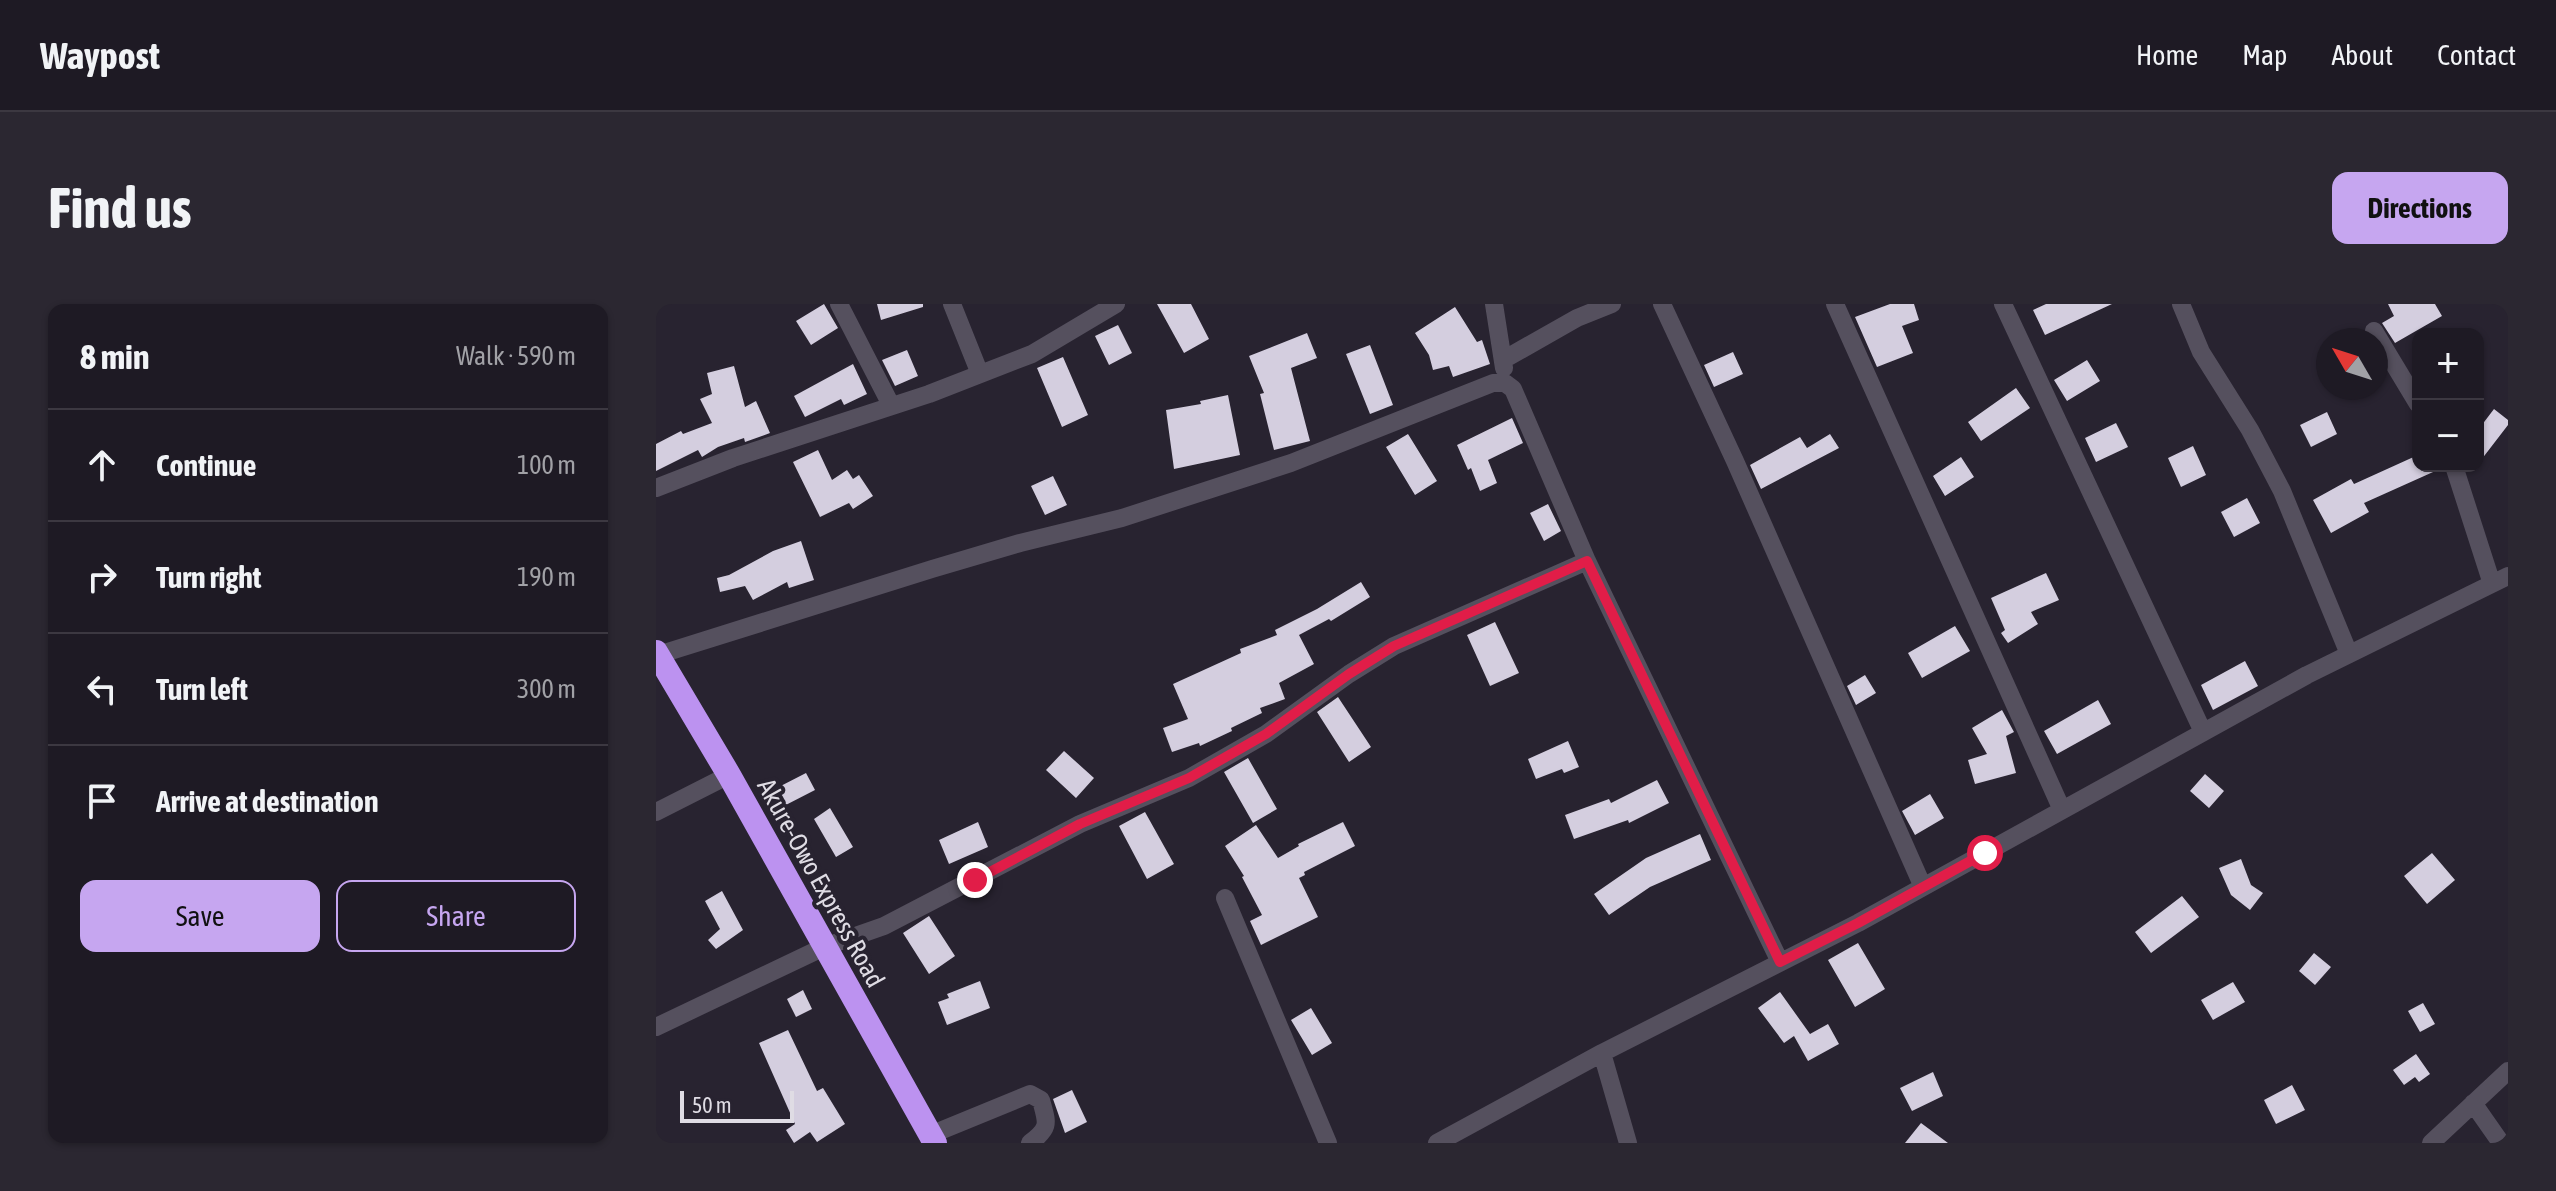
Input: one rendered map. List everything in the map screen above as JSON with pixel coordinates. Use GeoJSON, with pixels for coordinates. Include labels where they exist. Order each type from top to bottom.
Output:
{"type":"FeatureCollection","features":[{"type":"Feature","properties":{"kind":"highway","name":"Akure-Owo Express Road"},"geometry":{"type":"LineString","coordinates":[[657,653],[933,1139]]}},
{"type":"Feature","properties":{"kind":"street"},"geometry":{"type":"LineString","coordinates":[[839,304],[891,405]]}},
{"type":"Feature","properties":{"kind":"street"},"geometry":{"type":"LineString","coordinates":[[952,304],[980,374]]}},
{"type":"Feature","properties":{"kind":"street"},"geometry":{"type":"LineString","coordinates":[[656,488],[733,458],[1032,354],[1116,304]]}},
{"type":"Feature","properties":{"kind":"street"},"geometry":{"type":"LineString","coordinates":[[1494,304],[1505,383]]}},
{"type":"Feature","properties":{"kind":"street"},"geometry":{"type":"LineString","coordinates":[[1503,360],[1577,318],[1612,304]]}},
{"type":"Feature","properties":{"kind":"street"},"geometry":{"type":"LineString","coordinates":[[1662,304],[1735,461],[1923,887]]}},
{"type":"Feature","properties":{"kind":"street"},"geometry":{"type":"LineString","coordinates":[[1835,304],[2062,810]]}},
{"type":"Feature","properties":{"kind":"street"},"geometry":{"type":"LineString","coordinates":[[2003,304],[2203,732]]}},
{"type":"Feature","properties":{"kind":"street"},"geometry":{"type":"LineString","coordinates":[[2181,304],[2201,352],[2250,430],[2282,491],[2349,654]]}},
{"type":"Feature","properties":{"kind":"street"},"geometry":{"type":"LineString","coordinates":[[2388,354],[2416,400]]}},
{"type":"Feature","properties":{"kind":"street"},"geometry":{"type":"LineString","coordinates":[[657,653],[976,556],[1122,518],[1291,463],[1493,383],[1505,383],[1513,389],[1587,561],[1780,962]]}},
{"type":"Feature","properties":{"kind":"street"},"geometry":{"type":"LineString","coordinates":[[1437,1143],[1457,1138],[1602,1053],[1923,887],[2349,654],[2500,580],[2456,472]]}},
{"type":"Feature","properties":{"kind":"street"},"geometry":{"type":"LineString","coordinates":[[656,1027],[824,947],[884,926],[1080,824],[1189,778],[1266,734],[1349,674],[1394,646],[1587,561]]}},
{"type":"Feature","properties":{"kind":"street"},"geometry":{"type":"LineString","coordinates":[[656,812],[729,775]]}},
{"type":"Feature","properties":{"kind":"street"},"geometry":{"type":"LineString","coordinates":[[1225,898],[1328,1143]]}},
{"type":"Feature","properties":{"kind":"street"},"geometry":{"type":"LineString","coordinates":[[1602,1053],[1628,1143]]}},
{"type":"Feature","properties":{"kind":"street"},"geometry":{"type":"LineString","coordinates":[[2431,1143],[2508,1071]]}},
{"type":"Feature","properties":{"kind":"street"},"geometry":{"type":"LineString","coordinates":[[933,1139],[1030,1094],[1041,1100],[1047,1124],[1043,1133],[1030,1143]]}},
{"type":"Feature","properties":{"kind":"street"},"geometry":{"type":"LineString","coordinates":[[2473,1103],[2501,1143]]}},
{"type":"Feature","properties":{"kind":"building"},"geometry":{"type":"Polygon","coordinates":[[[824,304],[838,328],[811,345],[796,321],[824,304]]]}},
{"type":"Feature","properties":{"kind":"building"},"geometry":{"type":"Polygon","coordinates":[[[877,304],[923,304],[923,307],[881,320],[877,304]]]}},
{"type":"Feature","properties":{"kind":"building"},"geometry":{"type":"Polygon","coordinates":[[[1157,304],[1191,304],[1209,339],[1184,353],[1157,304]]]}},
{"type":"Feature","properties":{"kind":"building"},"geometry":{"type":"Polygon","coordinates":[[[1890,304],[1914,304],[1919,320],[1902,326],[1913,353],[1877,367],[1855,317],[1890,304]]]}},
{"type":"Feature","properties":{"kind":"building"},"geometry":{"type":"Polygon","coordinates":[[[2046,304],[2112,304],[2045,335],[2033,310],[2046,304]]]}},
{"type":"Feature","properties":{"kind":"building"},"geometry":{"type":"Polygon","coordinates":[[[2388,304],[2435,304],[2442,316],[2421,328],[2412,328],[2412,333],[2395,343],[2382,323],[2394,316],[2388,304]]]}},
{"type":"Feature","properties":{"kind":"building"},"geometry":{"type":"Polygon","coordinates":[[[1455,307],[1477,342],[1482,340],[1490,364],[1453,377],[1449,366],[1433,370],[1429,355],[1415,333],[1455,307]]]}},
{"type":"Feature","properties":{"kind":"building"},"geometry":{"type":"Polygon","coordinates":[[[1118,325],[1132,353],[1109,365],[1095,336],[1118,325]]]}},
{"type":"Feature","properties":{"kind":"building"},"geometry":{"type":"Polygon","coordinates":[[[1307,333],[1317,358],[1291,368],[1310,441],[1274,450],[1260,394],[1264,393],[1249,356],[1307,333]]]}},
{"type":"Feature","properties":{"kind":"building"},"geometry":{"type":"Polygon","coordinates":[[[1370,345],[1393,405],[1370,414],[1346,354],[1370,345]]]}},
{"type":"Feature","properties":{"kind":"building"},"geometry":{"type":"Polygon","coordinates":[[[907,350],[918,376],[895,386],[882,360],[907,350]]]}},
{"type":"Feature","properties":{"kind":"building"},"geometry":{"type":"Polygon","coordinates":[[[1733,352],[1743,374],[1714,387],[1704,365],[1733,352]]]}},
{"type":"Feature","properties":{"kind":"building"},"geometry":{"type":"Polygon","coordinates":[[[1063,357],[1088,415],[1062,427],[1037,368],[1063,357]]]}},
{"type":"Feature","properties":{"kind":"building"},"geometry":{"type":"Polygon","coordinates":[[[2087,360],[2100,381],[2067,401],[2054,380],[2087,360]]]}},
{"type":"Feature","properties":{"kind":"building"},"geometry":{"type":"Polygon","coordinates":[[[853,364],[867,394],[844,405],[841,399],[805,417],[794,396],[853,364]]]}},
{"type":"Feature","properties":{"kind":"building"},"geometry":{"type":"Polygon","coordinates":[[[734,366],[745,407],[756,401],[770,433],[718,447],[702,457],[698,450],[656,471],[656,444],[681,431],[683,434],[712,423],[700,399],[712,394],[707,373],[734,366]]]}},
{"type":"Feature","properties":{"kind":"building"},"geometry":{"type":"Polygon","coordinates":[[[2016,388],[2030,408],[1981,441],[1968,422],[2016,388]]]}},
{"type":"Feature","properties":{"kind":"building"},"geometry":{"type":"Polygon","coordinates":[[[1228,395],[1240,455],[1174,469],[1166,410],[1228,395]]]}},
{"type":"Feature","properties":{"kind":"building"},"geometry":{"type":"Polygon","coordinates":[[[2494,409],[2508,420],[2508,425],[2484,456],[2484,422],[2494,409]]]}},
{"type":"Feature","properties":{"kind":"building"},"geometry":{"type":"Polygon","coordinates":[[[2327,412],[2337,434],[2311,447],[2300,425],[2327,412]]]}},
{"type":"Feature","properties":{"kind":"building"},"geometry":{"type":"Polygon","coordinates":[[[1512,418],[1523,443],[1488,460],[1497,483],[1480,491],[1457,445],[1512,418]]]}},
{"type":"Feature","properties":{"kind":"building"},"geometry":{"type":"Polygon","coordinates":[[[2116,423],[2128,447],[2096,462],[2085,438],[2116,423]]]}},
{"type":"Feature","properties":{"kind":"building"},"geometry":{"type":"Polygon","coordinates":[[[1408,434],[1437,481],[1415,495],[1386,447],[1408,434]]]}},
{"type":"Feature","properties":{"kind":"building"},"geometry":{"type":"Polygon","coordinates":[[[1830,434],[1839,448],[1761,489],[1750,465],[1800,437],[1807,448],[1830,434]]]}},
{"type":"Feature","properties":{"kind":"building"},"geometry":{"type":"Polygon","coordinates":[[[2193,446],[2206,475],[2181,487],[2168,458],[2193,446]]]}},
{"type":"Feature","properties":{"kind":"building"},"geometry":{"type":"Polygon","coordinates":[[[818,450],[832,480],[847,470],[853,479],[859,475],[873,496],[853,509],[849,503],[820,517],[793,462],[818,450]]]}},
{"type":"Feature","properties":{"kind":"building"},"geometry":{"type":"Polygon","coordinates":[[[1961,457],[1974,477],[1945,496],[1933,476],[1961,457]]]}},
{"type":"Feature","properties":{"kind":"building"},"geometry":{"type":"Polygon","coordinates":[[[2412,458],[2412,472],[2433,472],[2364,503],[2369,512],[2331,533],[2313,500],[2351,479],[2354,484],[2412,458]]]}},
{"type":"Feature","properties":{"kind":"building"},"geometry":{"type":"Polygon","coordinates":[[[1053,476],[1067,505],[1045,515],[1031,486],[1053,476]]]}},
{"type":"Feature","properties":{"kind":"building"},"geometry":{"type":"Polygon","coordinates":[[[2247,498],[2260,523],[2234,537],[2221,512],[2247,498]]]}},
{"type":"Feature","properties":{"kind":"building"},"geometry":{"type":"Polygon","coordinates":[[[1548,504],[1561,531],[1544,541],[1530,513],[1548,504]]]}},
{"type":"Feature","properties":{"kind":"building"},"geometry":{"type":"Polygon","coordinates":[[[801,541],[814,580],[789,588],[787,582],[753,600],[745,586],[720,592],[717,578],[801,541]]]}},
{"type":"Feature","properties":{"kind":"building"},"geometry":{"type":"Polygon","coordinates":[[[2046,573],[2059,600],[2031,612],[2038,624],[2008,643],[2001,633],[2005,630],[1991,598],[2046,573]]]}},
{"type":"Feature","properties":{"kind":"building"},"geometry":{"type":"Polygon","coordinates":[[[1361,582],[1370,597],[1331,621],[1329,619],[1299,635],[1314,664],[1279,683],[1285,699],[1260,708],[1262,713],[1231,728],[1232,731],[1200,746],[1199,743],[1172,752],[1163,728],[1188,719],[1173,684],[1241,653],[1240,649],[1277,635],[1275,630],[1361,582]]]}},
{"type":"Feature","properties":{"kind":"building"},"geometry":{"type":"Polygon","coordinates":[[[1495,622],[1519,673],[1490,686],[1467,635],[1495,622]]]}},
{"type":"Feature","properties":{"kind":"building"},"geometry":{"type":"Polygon","coordinates":[[[1955,626],[1970,651],[1922,678],[1908,653],[1955,626]]]}},
{"type":"Feature","properties":{"kind":"building"},"geometry":{"type":"Polygon","coordinates":[[[2245,661],[2258,686],[2213,710],[2201,685],[2245,661]]]}},
{"type":"Feature","properties":{"kind":"building"},"geometry":{"type":"Polygon","coordinates":[[[1865,675],[1876,693],[1856,705],[1847,686],[1865,675]]]}},
{"type":"Feature","properties":{"kind":"building"},"geometry":{"type":"Polygon","coordinates":[[[1338,697],[1371,747],[1349,762],[1317,712],[1338,697]]]}},
{"type":"Feature","properties":{"kind":"building"},"geometry":{"type":"Polygon","coordinates":[[[2098,700],[2111,724],[2057,754],[2044,731],[2098,700]]]}},
{"type":"Feature","properties":{"kind":"building"},"geometry":{"type":"Polygon","coordinates":[[[2002,710],[2014,732],[2006,736],[2016,773],[1975,784],[1968,760],[1987,754],[1972,728],[2002,710]]]}},
{"type":"Feature","properties":{"kind":"building"},"geometry":{"type":"Polygon","coordinates":[[[1568,741],[1579,767],[1564,773],[1562,769],[1536,779],[1528,759],[1568,741]]]}},
{"type":"Feature","properties":{"kind":"building"},"geometry":{"type":"Polygon","coordinates":[[[1064,751],[1094,778],[1076,798],[1046,770],[1064,751]]]}},
{"type":"Feature","properties":{"kind":"building"},"geometry":{"type":"Polygon","coordinates":[[[1248,758],[1277,809],[1253,823],[1224,772],[1248,758]]]}},
{"type":"Feature","properties":{"kind":"building"},"geometry":{"type":"Polygon","coordinates":[[[806,773],[815,790],[778,809],[769,792],[806,773]]]}},
{"type":"Feature","properties":{"kind":"building"},"geometry":{"type":"Polygon","coordinates":[[[2205,774],[2224,791],[2209,808],[2190,791],[2205,774]]]}},
{"type":"Feature","properties":{"kind":"building"},"geometry":{"type":"Polygon","coordinates":[[[1657,780],[1669,803],[1629,823],[1628,820],[1574,839],[1565,815],[1609,799],[1611,803],[1657,780]]]}},
{"type":"Feature","properties":{"kind":"building"},"geometry":{"type":"Polygon","coordinates":[[[1930,794],[1944,818],[1915,835],[1902,811],[1930,794]]]}},
{"type":"Feature","properties":{"kind":"building"},"geometry":{"type":"Polygon","coordinates":[[[830,808],[853,847],[836,857],[814,819],[830,808]]]}},
{"type":"Feature","properties":{"kind":"building"},"geometry":{"type":"Polygon","coordinates":[[[1145,812],[1174,864],[1147,879],[1119,826],[1145,812]]]}},
{"type":"Feature","properties":{"kind":"building"},"geometry":{"type":"Polygon","coordinates":[[[978,822],[988,847],[949,864],[939,840],[978,822]]]}},
{"type":"Feature","properties":{"kind":"building"},"geometry":{"type":"Polygon","coordinates":[[[1343,822],[1355,846],[1304,872],[1305,875],[1299,878],[1318,917],[1261,945],[1250,921],[1262,915],[1244,876],[1225,846],[1256,825],[1278,858],[1298,844],[1343,822]]]}},
{"type":"Feature","properties":{"kind":"building"},"geometry":{"type":"Polygon","coordinates":[[[1700,834],[1711,860],[1650,887],[1609,915],[1594,894],[1646,858],[1700,834]]]}},
{"type":"Feature","properties":{"kind":"building"},"geometry":{"type":"Polygon","coordinates":[[[2432,853],[2455,880],[2427,904],[2404,876],[2432,853]]]}},
{"type":"Feature","properties":{"kind":"building"},"geometry":{"type":"Polygon","coordinates":[[[2241,859],[2251,885],[2263,893],[2250,910],[2231,895],[2219,868],[2241,859]]]}},
{"type":"Feature","properties":{"kind":"building"},"geometry":{"type":"Polygon","coordinates":[[[722,891],[743,930],[716,949],[708,940],[720,929],[705,901],[722,891]]]}},
{"type":"Feature","properties":{"kind":"building"},"geometry":{"type":"Polygon","coordinates":[[[2182,896],[2199,917],[2151,953],[2135,932],[2182,896]]]}},
{"type":"Feature","properties":{"kind":"building"},"geometry":{"type":"Polygon","coordinates":[[[929,916],[955,956],[929,974],[903,933],[929,916]]]}},
{"type":"Feature","properties":{"kind":"building"},"geometry":{"type":"Polygon","coordinates":[[[1858,943],[1885,989],[1855,1007],[1828,960],[1858,943]]]}},
{"type":"Feature","properties":{"kind":"building"},"geometry":{"type":"Polygon","coordinates":[[[2314,953],[2331,967],[2315,985],[2299,971],[2314,953]]]}},
{"type":"Feature","properties":{"kind":"building"},"geometry":{"type":"Polygon","coordinates":[[[980,981],[990,1008],[947,1025],[938,1002],[949,998],[947,994],[980,981]]]}},
{"type":"Feature","properties":{"kind":"building"},"geometry":{"type":"Polygon","coordinates":[[[2233,982],[2245,1002],[2213,1020],[2201,1000],[2233,982]]]}},
{"type":"Feature","properties":{"kind":"building"},"geometry":{"type":"Polygon","coordinates":[[[803,990],[812,1009],[796,1017],[787,999],[803,990]]]}},
{"type":"Feature","properties":{"kind":"building"},"geometry":{"type":"Polygon","coordinates":[[[1780,992],[1810,1034],[1828,1024],[1839,1044],[1808,1061],[1794,1036],[1784,1043],[1758,1008],[1780,992]]]}},
{"type":"Feature","properties":{"kind":"building"},"geometry":{"type":"Polygon","coordinates":[[[2423,1003],[2435,1024],[2420,1032],[2408,1011],[2423,1003]]]}},
{"type":"Feature","properties":{"kind":"building"},"geometry":{"type":"Polygon","coordinates":[[[1311,1008],[1332,1043],[1312,1055],[1291,1020],[1311,1008]]]}},
{"type":"Feature","properties":{"kind":"building"},"geometry":{"type":"Polygon","coordinates":[[[788,1030],[817,1091],[823,1088],[845,1124],[817,1142],[810,1132],[794,1143],[786,1130],[795,1124],[759,1043],[788,1030]]]}},
{"type":"Feature","properties":{"kind":"building"},"geometry":{"type":"Polygon","coordinates":[[[2416,1054],[2430,1074],[2419,1082],[2415,1077],[2404,1085],[2393,1070],[2416,1054]]]}},
{"type":"Feature","properties":{"kind":"building"},"geometry":{"type":"Polygon","coordinates":[[[1933,1072],[1943,1096],[1912,1111],[1900,1088],[1933,1072]]]}},
{"type":"Feature","properties":{"kind":"building"},"geometry":{"type":"Polygon","coordinates":[[[2292,1085],[2305,1110],[2276,1124],[2264,1100],[2292,1085]]]}},
{"type":"Feature","properties":{"kind":"building"},"geometry":{"type":"Polygon","coordinates":[[[1072,1090],[1087,1122],[1065,1133],[1053,1099],[1072,1090]]]}},
{"type":"Feature","properties":{"kind":"building"},"geometry":{"type":"Polygon","coordinates":[[[1921,1123],[1948,1143],[1905,1143],[1921,1123]]]}},
{"type":"Feature","properties":{"kind":"route"},"geometry":{"type":"LineString","coordinates":[[975,880],[1080,824],[1189,778],[1266,734],[1349,674],[1394,646],[1587,561],[1780,962],[1985,853]]}}]}
